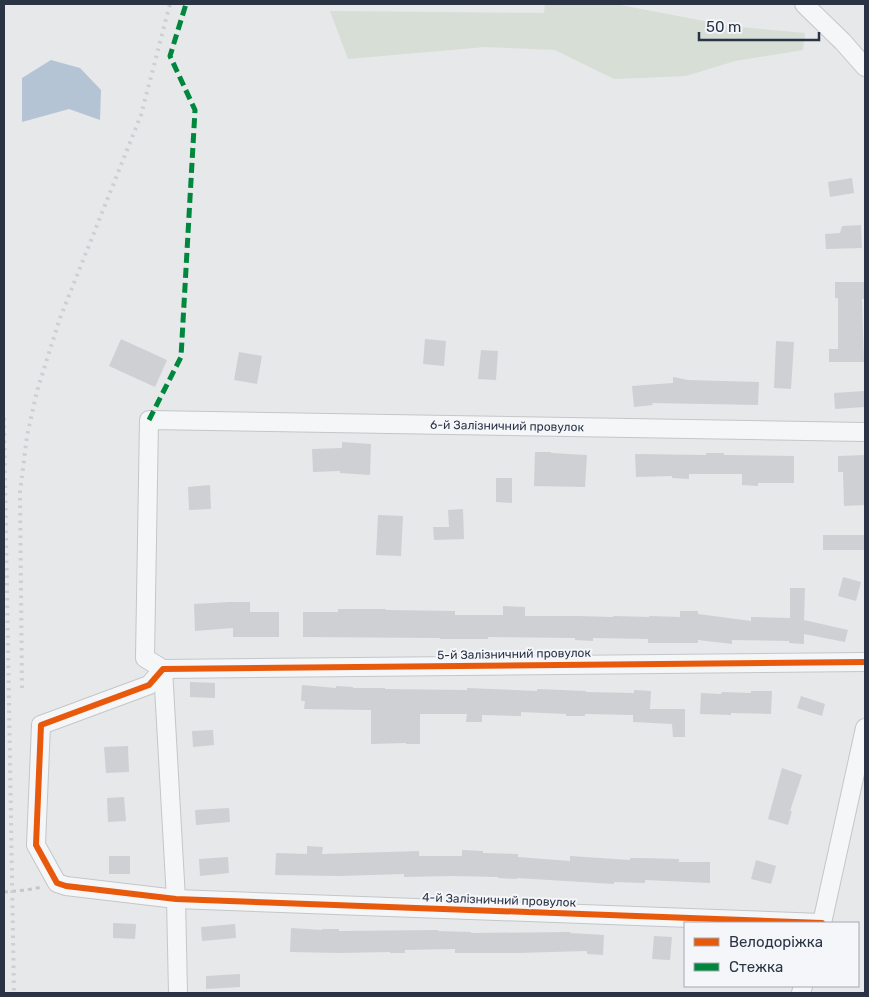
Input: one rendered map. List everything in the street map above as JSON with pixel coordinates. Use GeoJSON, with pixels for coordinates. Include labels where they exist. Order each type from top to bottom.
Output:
{"type":"FeatureCollection","features":[{"type":"Feature","properties":{"kind":"street"},"geometry":{"type":"LineString","coordinates":[[804,4],[843,42],[865,67]]}},
{"type":"Feature","properties":{"kind":"street","name":"6-й Залізничний провулок"},"geometry":{"type":"LineString","coordinates":[[163,669],[145,658],[150,420],[865,432]]}},
{"type":"Feature","properties":{"kind":"street","name":"5-й Залізничний провулок"},"geometry":{"type":"LineString","coordinates":[[163,669],[865,662]]}},
{"type":"Feature","properties":{"kind":"street"},"geometry":{"type":"LineString","coordinates":[[57,883],[36,845],[40,725],[150,685],[163,669]]}},
{"type":"Feature","properties":{"kind":"street"},"geometry":{"type":"LineString","coordinates":[[163,669],[176,899],[178,993]]}},
{"type":"Feature","properties":{"kind":"street"},"geometry":{"type":"LineString","coordinates":[[822,922],[865,728]]}},
{"type":"Feature","properties":{"kind":"street","name":"4-й Залізничний провулок"},"geometry":{"type":"LineString","coordinates":[[57,883],[66,886],[176,899],[795,922]]}},
{"type":"Feature","properties":{"kind":"path"},"geometry":{"type":"LineString","coordinates":[[4,892],[26,890],[57,883]]}},
{"type":"Feature","properties":{"kind":"shaded area"},"geometry":{"type":"Polygon","coordinates":[[[545,4],[615,4],[730,26],[805,33],[803,50],[735,61],[686,76],[614,79],[555,50],[485,47],[348,59],[330,11],[544,13],[545,4]]]}},
{"type":"Feature","properties":{"kind":"water"},"geometry":{"type":"Polygon","coordinates":[[[51,60],[80,68],[101,90],[100,120],[69,109],[22,122],[22,78],[51,60]]]}},
{"type":"Feature","properties":{"kind":"building"},"geometry":{"type":"Polygon","coordinates":[[[852,178],[854,193],[830,197],[828,182],[852,178]]]}},
{"type":"Feature","properties":{"kind":"building"},"geometry":{"type":"Polygon","coordinates":[[[861,225],[862,248],[826,249],[825,234],[840,233],[842,226],[861,225]]]}},
{"type":"Feature","properties":{"kind":"building"},"geometry":{"type":"Polygon","coordinates":[[[835,282],[865,282],[865,299],[862,299],[864,362],[829,362],[829,349],[838,349],[838,298],[835,298],[835,282]]]}},
{"type":"Feature","properties":{"kind":"building"},"geometry":{"type":"Polygon","coordinates":[[[121,339],[167,360],[155,387],[109,366],[121,339]]]}},
{"type":"Feature","properties":{"kind":"building"},"geometry":{"type":"Polygon","coordinates":[[[425,339],[446,341],[444,366],[423,364],[425,339]]]}},
{"type":"Feature","properties":{"kind":"building"},"geometry":{"type":"Polygon","coordinates":[[[776,341],[794,342],[791,389],[774,388],[776,341]]]}},
{"type":"Feature","properties":{"kind":"building"},"geometry":{"type":"Polygon","coordinates":[[[481,350],[498,351],[496,380],[478,379],[481,350]]]}},
{"type":"Feature","properties":{"kind":"building"},"geometry":{"type":"Polygon","coordinates":[[[239,352],[262,356],[257,384],[234,380],[239,352]]]}},
{"type":"Feature","properties":{"kind":"building"},"geometry":{"type":"Polygon","coordinates":[[[673,377],[688,380],[759,382],[758,405],[652,403],[653,405],[634,407],[632,386],[673,383],[673,377]]]}},
{"type":"Feature","properties":{"kind":"building"},"geometry":{"type":"Polygon","coordinates":[[[864,391],[865,407],[835,409],[834,393],[864,391]]]}},
{"type":"Feature","properties":{"kind":"building"},"geometry":{"type":"Polygon","coordinates":[[[342,442],[371,444],[370,475],[340,473],[340,471],[313,472],[312,449],[342,448],[342,442]]]}},
{"type":"Feature","properties":{"kind":"building"},"geometry":{"type":"Polygon","coordinates":[[[535,452],[587,455],[585,487],[534,486],[535,452]]]}},
{"type":"Feature","properties":{"kind":"building"},"geometry":{"type":"Polygon","coordinates":[[[706,453],[794,456],[794,483],[758,483],[758,486],[742,485],[742,474],[689,474],[689,479],[672,478],[672,476],[636,477],[635,454],[706,455],[706,453]]]}},
{"type":"Feature","properties":{"kind":"building"},"geometry":{"type":"Polygon","coordinates":[[[865,455],[865,505],[844,506],[843,472],[838,472],[838,456],[865,455]]]}},
{"type":"Feature","properties":{"kind":"building"},"geometry":{"type":"Polygon","coordinates":[[[496,478],[512,478],[512,503],[496,502],[496,478]]]}},
{"type":"Feature","properties":{"kind":"building"},"geometry":{"type":"Polygon","coordinates":[[[210,485],[211,509],[189,510],[188,487],[210,485]]]}},
{"type":"Feature","properties":{"kind":"building"},"geometry":{"type":"Polygon","coordinates":[[[463,509],[464,539],[434,540],[433,527],[449,527],[448,510],[463,509]]]}},
{"type":"Feature","properties":{"kind":"building"},"geometry":{"type":"Polygon","coordinates":[[[378,515],[403,516],[401,556],[376,555],[378,515]]]}},
{"type":"Feature","properties":{"kind":"building"},"geometry":{"type":"Polygon","coordinates":[[[823,535],[865,535],[865,550],[823,550],[823,535]]]}},
{"type":"Feature","properties":{"kind":"building"},"geometry":{"type":"Polygon","coordinates":[[[843,577],[861,582],[856,601],[838,596],[843,577]]]}},
{"type":"Feature","properties":{"kind":"building"},"geometry":{"type":"Polygon","coordinates":[[[790,588],[805,588],[804,620],[848,630],[845,642],[804,634],[804,644],[789,643],[789,641],[732,640],[732,644],[698,640],[698,643],[648,643],[648,639],[593,638],[593,641],[575,640],[575,638],[303,637],[303,612],[338,612],[338,609],[455,611],[455,615],[503,615],[503,606],[525,607],[525,616],[680,617],[680,611],[698,611],[698,614],[751,621],[751,617],[790,618],[790,588]]]}},
{"type":"Feature","properties":{"kind":"building"},"geometry":{"type":"Polygon","coordinates":[[[250,602],[250,612],[279,612],[279,637],[233,637],[233,628],[195,631],[194,604],[250,602]]]}},
{"type":"Feature","properties":{"kind":"building"},"geometry":{"type":"Polygon","coordinates":[[[190,682],[215,683],[215,698],[190,697],[190,682]]]}},
{"type":"Feature","properties":{"kind":"building"},"geometry":{"type":"Polygon","coordinates":[[[302,685],[385,689],[467,690],[467,688],[537,691],[537,689],[634,693],[634,690],[651,691],[650,709],[685,709],[685,737],[673,737],[672,724],[633,722],[633,715],[585,714],[585,716],[566,716],[566,714],[521,712],[521,716],[482,715],[482,722],[466,722],[467,714],[420,714],[420,744],[371,744],[371,710],[304,709],[305,701],[301,701],[302,685]]]}},
{"type":"Feature","properties":{"kind":"building"},"geometry":{"type":"Polygon","coordinates":[[[751,691],[772,691],[771,714],[700,714],[701,693],[751,693],[751,691]]]}},
{"type":"Feature","properties":{"kind":"building"},"geometry":{"type":"Polygon","coordinates":[[[801,696],[825,704],[822,716],[797,708],[801,696]]]}},
{"type":"Feature","properties":{"kind":"building"},"geometry":{"type":"Polygon","coordinates":[[[213,730],[214,745],[193,747],[192,731],[213,730]]]}},
{"type":"Feature","properties":{"kind":"building"},"geometry":{"type":"Polygon","coordinates":[[[128,746],[129,772],[106,773],[104,747],[128,746]]]}},
{"type":"Feature","properties":{"kind":"building"},"geometry":{"type":"Polygon","coordinates":[[[782,768],[802,775],[790,811],[792,811],[788,825],[768,819],[782,768]]]}},
{"type":"Feature","properties":{"kind":"building"},"geometry":{"type":"Polygon","coordinates":[[[124,797],[126,821],[108,822],[107,798],[124,797]]]}},
{"type":"Feature","properties":{"kind":"building"},"geometry":{"type":"Polygon","coordinates":[[[229,808],[230,822],[196,825],[195,810],[229,808]]]}},
{"type":"Feature","properties":{"kind":"building"},"geometry":{"type":"Polygon","coordinates":[[[307,846],[323,847],[322,854],[419,851],[419,856],[462,856],[462,850],[518,854],[518,857],[570,861],[570,856],[630,860],[630,858],[679,859],[679,862],[710,862],[710,883],[645,880],[645,883],[614,882],[614,884],[498,877],[404,877],[404,874],[340,876],[275,875],[276,853],[307,854],[307,846]]]}},
{"type":"Feature","properties":{"kind":"building"},"geometry":{"type":"Polygon","coordinates":[[[109,856],[130,856],[130,874],[109,874],[109,856]]]}},
{"type":"Feature","properties":{"kind":"building"},"geometry":{"type":"Polygon","coordinates":[[[228,857],[229,873],[200,876],[199,859],[228,857]]]}},
{"type":"Feature","properties":{"kind":"building"},"geometry":{"type":"Polygon","coordinates":[[[756,860],[776,866],[771,884],[751,879],[756,860]]]}},
{"type":"Feature","properties":{"kind":"building"},"geometry":{"type":"Polygon","coordinates":[[[113,923],[136,924],[135,939],[113,938],[113,923]]]}},
{"type":"Feature","properties":{"kind":"building"},"geometry":{"type":"Polygon","coordinates":[[[235,924],[236,938],[202,941],[201,927],[235,924]]]}},
{"type":"Feature","properties":{"kind":"building"},"geometry":{"type":"Polygon","coordinates":[[[291,928],[339,929],[339,931],[438,930],[471,933],[570,932],[604,935],[603,955],[587,954],[587,951],[455,953],[455,949],[405,950],[405,953],[290,952],[291,928]]]}},
{"type":"Feature","properties":{"kind":"building"},"geometry":{"type":"Polygon","coordinates":[[[654,936],[672,937],[670,960],[652,959],[654,936]]]}},
{"type":"Feature","properties":{"kind":"building"},"geometry":{"type":"Polygon","coordinates":[[[240,974],[240,987],[206,989],[206,976],[240,974]]]}},
{"type":"Feature","properties":{"kind":"railway"},"geometry":{"type":"LineString","coordinates":[[22,688],[20,492],[27,436],[37,391],[60,318],[141,115],[170,4]]}},
{"type":"Feature","properties":{"kind":"railway"},"geometry":{"type":"LineString","coordinates":[[4,418],[14,993]]}},
{"type":"Feature","properties":{"kind":"marked path"},"geometry":{"type":"LineString","coordinates":[[149,420],[181,357],[195,110],[170,56],[186,4]]}},
{"type":"Feature","properties":{"kind":"cycle path"},"geometry":{"type":"LineString","coordinates":[[795,922],[176,899],[66,886],[57,883],[36,845],[41,725],[149,685],[163,669],[865,662]]}}]}
